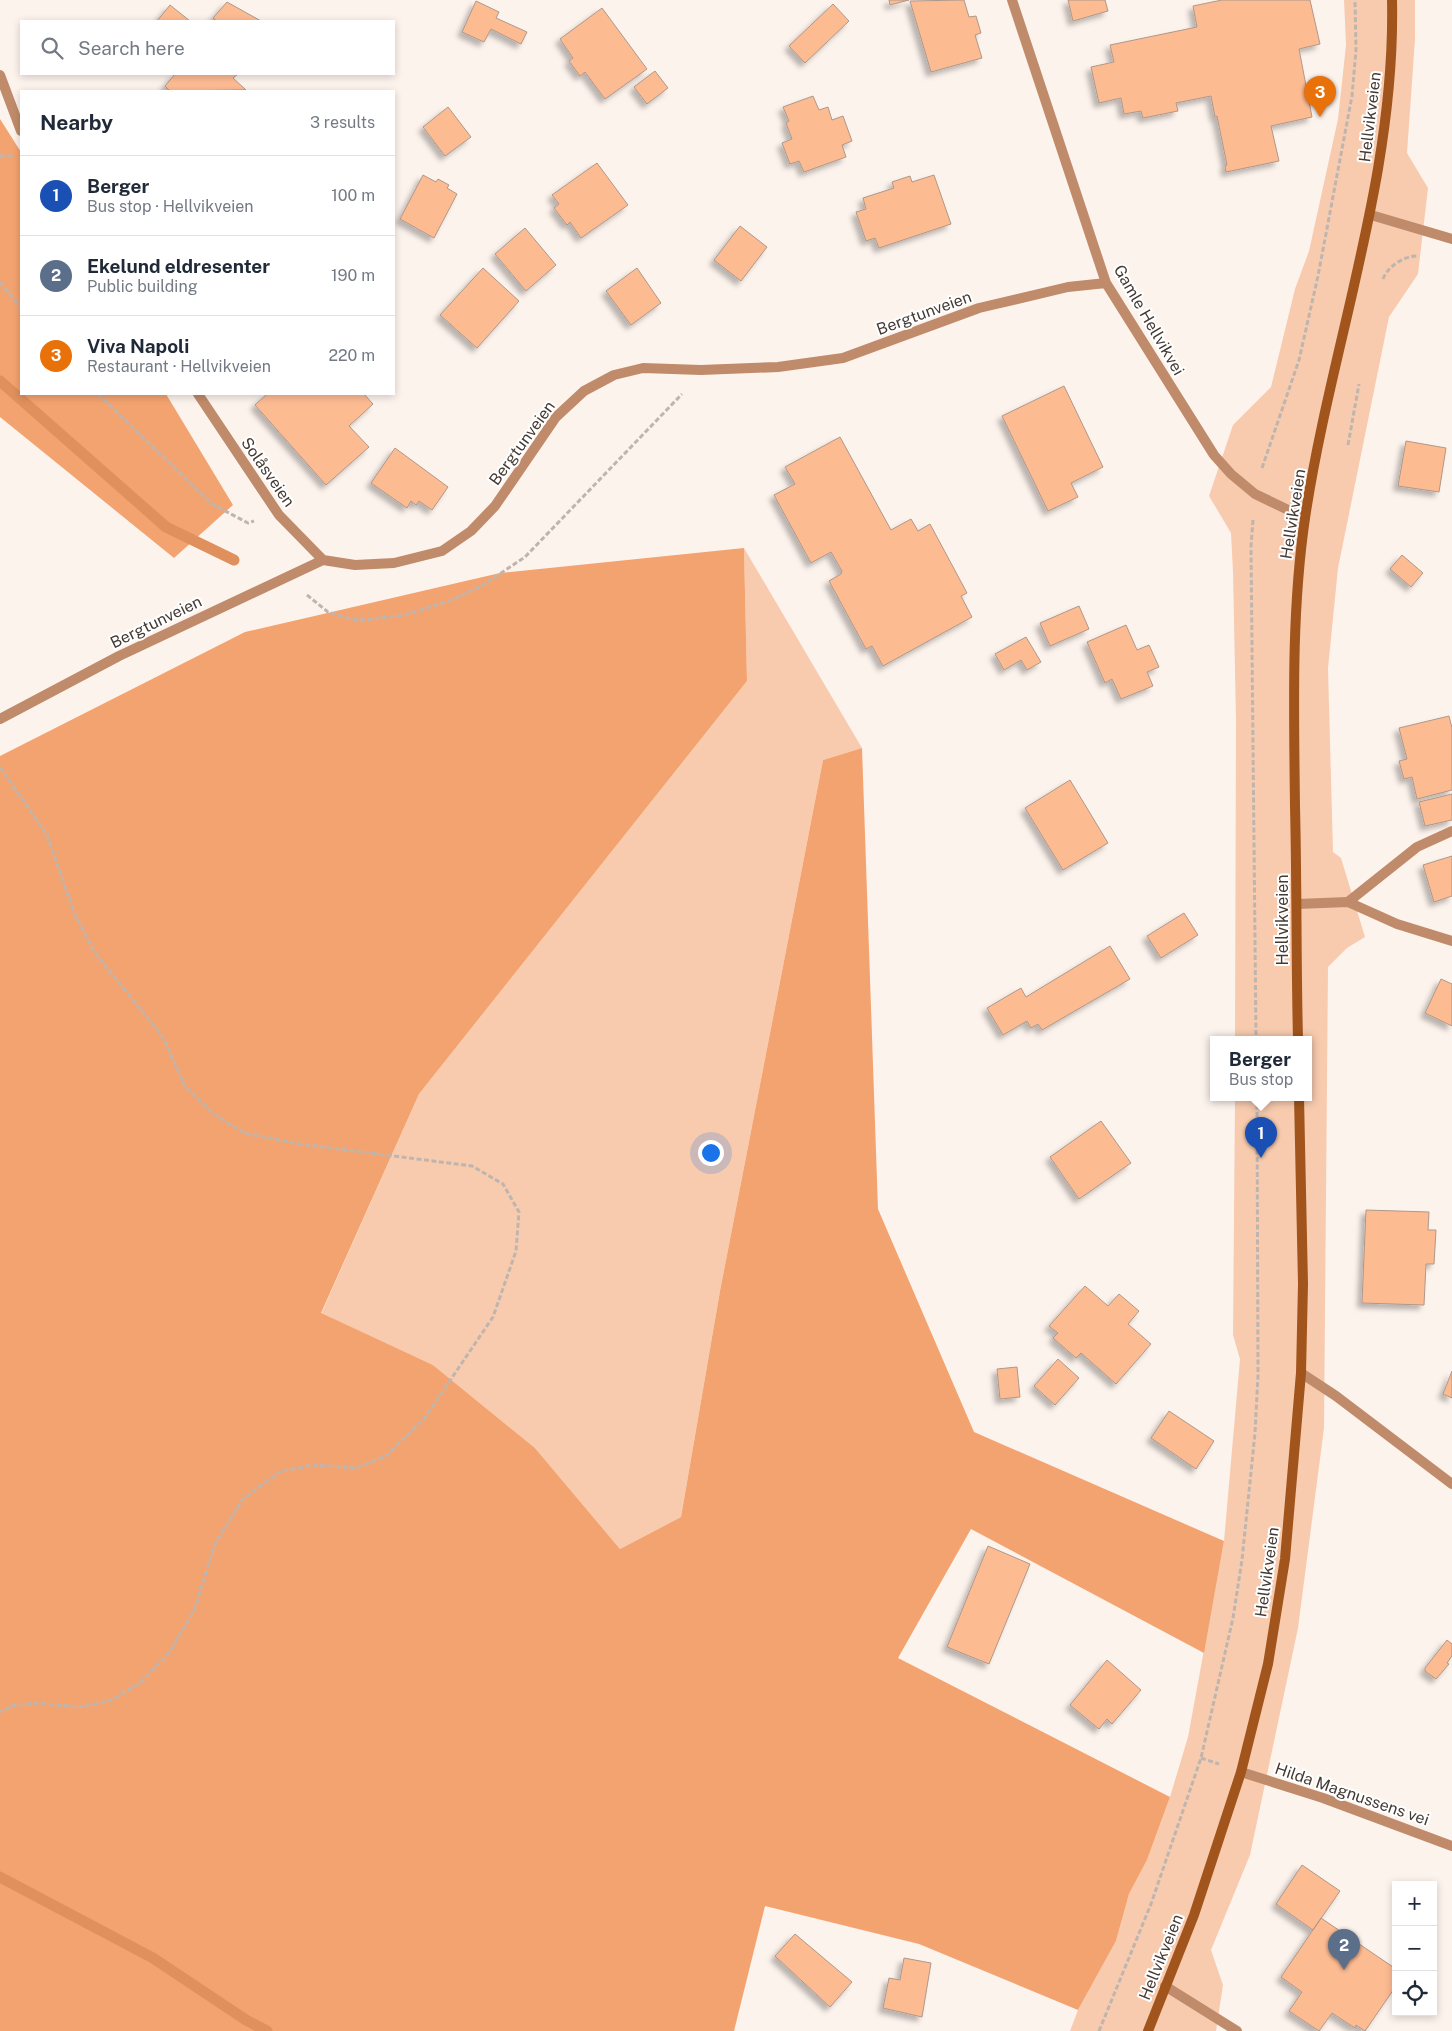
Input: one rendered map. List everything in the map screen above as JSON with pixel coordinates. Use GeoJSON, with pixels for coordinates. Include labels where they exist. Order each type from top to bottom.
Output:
{"type":"FeatureCollection","features":[{"type":"Feature","properties":{"kind":"main road","name":"Hellvikveien"},"geometry":{"type":"LineString","coordinates":[[1298,1036],[1294,722],[1295,628],[1305,518],[1320,439],[1371,215],[1381,158],[1393,45],[1392,0]]}},
{"type":"Feature","properties":{"kind":"main road","name":"Hellvikveien"},"geometry":{"type":"LineString","coordinates":[[1148,2031],[1194,1915],[1241,1772],[1268,1664],[1286,1559],[1301,1373],[1302,1284],[1299,1101]]}},
{"type":"Feature","properties":{"kind":"street","name":"Gamle Hellvikvei"},"geometry":{"type":"LineString","coordinates":[[1012,0],[1106,284],[1214,455],[1231,474],[1256,494],[1305,518]]}},
{"type":"Feature","properties":{"kind":"street"},"geometry":{"type":"LineString","coordinates":[[0,75],[20,128]]}},
{"type":"Feature","properties":{"kind":"street"},"geometry":{"type":"LineString","coordinates":[[1371,215],[1452,240]]}},
{"type":"Feature","properties":{"kind":"street","name":"Bergtunveien"},"geometry":{"type":"LineString","coordinates":[[0,719],[119,656],[323,560],[355,565],[394,563],[442,551],[471,531],[496,506],[556,417],[584,391],[614,375],[643,368],[701,370],[778,367],[843,358],[979,308],[1068,287],[1106,284]]}},
{"type":"Feature","properties":{"kind":"street","name":"Solåsveien"},"geometry":{"type":"LineString","coordinates":[[199,395],[279,516],[323,560]]}},
{"type":"Feature","properties":{"kind":"street"},"geometry":{"type":"LineString","coordinates":[[1348,902],[1417,847],[1452,831]]}},
{"type":"Feature","properties":{"kind":"street"},"geometry":{"type":"LineString","coordinates":[[1297,904],[1348,902],[1397,924],[1452,941]]}},
{"type":"Feature","properties":{"kind":"street"},"geometry":{"type":"LineString","coordinates":[[1301,1373],[1336,1396],[1452,1484]]}},
{"type":"Feature","properties":{"kind":"street","name":"Hilda Magnussens vei"},"geometry":{"type":"LineString","coordinates":[[1241,1772],[1323,1798],[1452,1846]]}},
{"type":"Feature","properties":{"kind":"street"},"geometry":{"type":"LineString","coordinates":[[1165,1986],[1237,2031]]}},
{"type":"Feature","properties":{"kind":"path"},"geometry":{"type":"LineString","coordinates":[[1256,1036],[1251,547],[1256,494],[1265,456],[1285,406],[1299,360],[1318,276],[1352,96],[1356,50],[1355,0]]}},
{"type":"Feature","properties":{"kind":"path"},"geometry":{"type":"LineString","coordinates":[[1380,286],[1386,271],[1409,256],[1425,256]]}},
{"type":"Feature","properties":{"kind":"path"},"geometry":{"type":"LineString","coordinates":[[0,282],[20,307]]}},
{"type":"Feature","properties":{"kind":"path"},"geometry":{"type":"LineString","coordinates":[[289,576],[316,604],[328,612],[350,619],[404,614],[452,600],[483,585],[524,557],[555,527],[675,403],[701,370]]}},
{"type":"Feature","properties":{"kind":"path"},"geometry":{"type":"LineString","coordinates":[[1348,445],[1360,378]]}},
{"type":"Feature","properties":{"kind":"path"},"geometry":{"type":"LineString","coordinates":[[99,395],[212,504],[248,523],[279,516]]}},
{"type":"Feature","properties":{"kind":"path"},"geometry":{"type":"LineString","coordinates":[[0,767],[46,836],[75,915],[94,953],[163,1037],[185,1086],[214,1114],[244,1133],[300,1144],[472,1166],[502,1184],[519,1212],[516,1251],[493,1317],[418,1426],[386,1456],[356,1468],[312,1465],[279,1472],[242,1500],[215,1544],[194,1611],[169,1653],[140,1683],[109,1701],[79,1706],[35,1703],[11,1706],[0,1712]]}},
{"type":"Feature","properties":{"kind":"path"},"geometry":{"type":"LineString","coordinates":[[1099,2031],[1151,1904],[1198,1767],[1233,1618],[1242,1560],[1255,1434],[1258,1375],[1257,1101]]}},
{"type":"Feature","properties":{"kind":"shaded area"},"geometry":{"type":"Polygon","coordinates":[[[1344,0],[1415,0],[1415,39],[1407,153],[1428,188],[1418,274],[1389,317],[1338,568],[1328,668],[1333,852],[1341,858],[1365,937],[1347,948],[1328,967],[1324,1428],[1298,1628],[1250,1855],[1211,1950],[1223,1985],[1216,2031],[1070,2031],[1078,2010],[1116,1941],[1129,1894],[1147,1860],[1170,1797],[1188,1737],[1224,1541],[1240,1359],[1233,1335],[1235,1101],[1312,1101],[1312,1036],[1235,1036],[1236,721],[1233,572],[1231,533],[1209,496],[1233,425],[1271,387],[1295,289],[1309,251],[1338,119],[1346,45],[1344,0]]]}},
{"type":"Feature","properties":{"kind":"shaded area"},"geometry":{"type":"Polygon","coordinates":[[[0,119],[20,150],[20,395],[167,395],[233,505],[174,558],[0,417],[0,119]]]}},
{"type":"Feature","properties":{"kind":"shaded area"},"geometry":{"type":"Polygon","coordinates":[[[744,548],[862,748],[823,760],[720,1291],[681,1517],[620,1549],[535,1448],[433,1365],[321,1314],[419,1094],[747,681],[744,548]]]}},
{"type":"Feature","properties":{"kind":"shaded area"},"geometry":{"type":"Polygon","coordinates":[[[744,548],[747,681],[419,1094],[321,1313],[433,1365],[535,1448],[620,1549],[681,1517],[720,1291],[823,760],[862,748],[878,1209],[974,1432],[1224,1541],[1204,1653],[971,1529],[898,1658],[1170,1797],[1147,1860],[1129,1894],[1116,1941],[1078,2010],[919,1944],[765,1906],[734,2031],[0,2031],[0,756],[245,632],[500,573],[744,548]]]}},
{"type":"Feature","properties":{"kind":"building"},"geometry":{"type":"Polygon","coordinates":[[[889,0],[909,0],[890,5],[889,0]]]}},
{"type":"Feature","properties":{"kind":"building"},"geometry":{"type":"Polygon","coordinates":[[[964,0],[969,17],[976,16],[981,33],[975,35],[982,58],[931,72],[910,1],[964,0]]]}},
{"type":"Feature","properties":{"kind":"building"},"geometry":{"type":"Polygon","coordinates":[[[1068,0],[1105,0],[1108,11],[1073,21],[1068,0]]]}},
{"type":"Feature","properties":{"kind":"building"},"geometry":{"type":"Polygon","coordinates":[[[1222,0],[1310,0],[1320,44],[1299,49],[1312,117],[1271,126],[1279,161],[1226,172],[1225,166],[1227,165],[1211,96],[1176,103],[1178,111],[1143,118],[1141,111],[1124,114],[1121,98],[1099,103],[1091,67],[1114,62],[1110,45],[1197,27],[1193,6],[1222,0]]]}},
{"type":"Feature","properties":{"kind":"building"},"geometry":{"type":"Polygon","coordinates":[[[476,1],[499,12],[496,18],[527,32],[521,44],[491,29],[484,42],[462,32],[476,1]]]}},
{"type":"Feature","properties":{"kind":"building"},"geometry":{"type":"Polygon","coordinates":[[[227,2],[259,20],[216,20],[213,18],[227,2]]]}},
{"type":"Feature","properties":{"kind":"building"},"geometry":{"type":"Polygon","coordinates":[[[833,4],[849,21],[805,63],[789,46],[833,4]]]}},
{"type":"Feature","properties":{"kind":"building"},"geometry":{"type":"Polygon","coordinates":[[[170,5],[189,20],[158,20],[170,5]]]}},
{"type":"Feature","properties":{"kind":"building"},"geometry":{"type":"Polygon","coordinates":[[[602,8],[647,69],[605,99],[585,72],[580,76],[569,61],[573,58],[560,39],[602,8]]]}},
{"type":"Feature","properties":{"kind":"building"},"geometry":{"type":"Polygon","coordinates":[[[655,71],[668,88],[647,104],[634,87],[655,71]]]}},
{"type":"Feature","properties":{"kind":"building"},"geometry":{"type":"Polygon","coordinates":[[[174,75],[237,75],[233,78],[246,90],[169,90],[165,86],[174,75]]]}},
{"type":"Feature","properties":{"kind":"building"},"geometry":{"type":"Polygon","coordinates":[[[813,96],[819,110],[828,107],[832,120],[843,116],[852,141],[842,145],[846,157],[804,172],[799,161],[790,164],[782,143],[792,139],[786,123],[789,121],[783,107],[813,96]]]}},
{"type":"Feature","properties":{"kind":"building"},"geometry":{"type":"Polygon","coordinates":[[[448,107],[471,137],[445,156],[423,127],[448,107]]]}},
{"type":"Feature","properties":{"kind":"building"},"geometry":{"type":"Polygon","coordinates":[[[597,163],[628,205],[581,238],[570,222],[567,225],[554,208],[559,204],[552,195],[597,163]]]}},
{"type":"Feature","properties":{"kind":"building"},"geometry":{"type":"Polygon","coordinates":[[[423,175],[436,182],[438,179],[449,185],[447,188],[457,194],[434,238],[400,219],[423,175]]]}},
{"type":"Feature","properties":{"kind":"building"},"geometry":{"type":"Polygon","coordinates":[[[934,175],[951,224],[879,248],[875,238],[866,241],[856,212],[866,209],[863,198],[894,188],[892,182],[910,176],[912,182],[934,175]]]}},
{"type":"Feature","properties":{"kind":"building"},"geometry":{"type":"Polygon","coordinates":[[[740,226],[767,247],[741,281],[714,260],[740,226]]]}},
{"type":"Feature","properties":{"kind":"building"},"geometry":{"type":"Polygon","coordinates":[[[525,228],[556,265],[526,291],[495,254],[525,228]]]}},
{"type":"Feature","properties":{"kind":"building"},"geometry":{"type":"Polygon","coordinates":[[[483,268],[519,301],[477,348],[440,315],[483,268]]]}},
{"type":"Feature","properties":{"kind":"building"},"geometry":{"type":"Polygon","coordinates":[[[637,268],[661,303],[631,325],[606,291],[637,268]]]}},
{"type":"Feature","properties":{"kind":"building"},"geometry":{"type":"Polygon","coordinates":[[[1064,386],[1103,467],[1071,483],[1078,497],[1048,511],[1002,416],[1064,386]]]}},
{"type":"Feature","properties":{"kind":"building"},"geometry":{"type":"Polygon","coordinates":[[[266,395],[365,395],[373,404],[349,426],[369,447],[326,485],[255,405],[266,395]]]}},
{"type":"Feature","properties":{"kind":"building"},"geometry":{"type":"Polygon","coordinates":[[[840,437],[891,530],[911,519],[918,531],[930,524],[967,593],[961,596],[972,617],[883,666],[872,646],[866,649],[829,581],[841,574],[842,571],[831,552],[811,563],[774,495],[795,484],[785,467],[840,437]]]}},
{"type":"Feature","properties":{"kind":"building"},"geometry":{"type":"Polygon","coordinates":[[[1406,441],[1446,448],[1439,492],[1398,486],[1406,441]]]}},
{"type":"Feature","properties":{"kind":"building"},"geometry":{"type":"Polygon","coordinates":[[[395,448],[448,487],[432,510],[419,501],[416,505],[411,501],[407,508],[371,483],[395,448]]]}},
{"type":"Feature","properties":{"kind":"building"},"geometry":{"type":"Polygon","coordinates":[[[1402,555],[1423,573],[1411,587],[1390,569],[1402,555]]]}},
{"type":"Feature","properties":{"kind":"building"},"geometry":{"type":"Polygon","coordinates":[[[1079,606],[1089,629],[1050,646],[1040,623],[1079,606]]]}},
{"type":"Feature","properties":{"kind":"building"},"geometry":{"type":"Polygon","coordinates":[[[1126,625],[1137,650],[1149,645],[1159,667],[1147,672],[1153,686],[1121,699],[1112,679],[1105,683],[1087,642],[1126,625]]]}},
{"type":"Feature","properties":{"kind":"building"},"geometry":{"type":"Polygon","coordinates":[[[1026,637],[1041,662],[1027,670],[1021,660],[1004,670],[995,654],[1026,637]]]}},
{"type":"Feature","properties":{"kind":"building"},"geometry":{"type":"Polygon","coordinates":[[[1449,716],[1452,728],[1452,790],[1417,799],[1412,777],[1404,779],[1399,761],[1407,759],[1399,728],[1449,716]]]}},
{"type":"Feature","properties":{"kind":"building"},"geometry":{"type":"Polygon","coordinates":[[[1070,780],[1108,843],[1063,870],[1025,808],[1070,780]]]}},
{"type":"Feature","properties":{"kind":"building"},"geometry":{"type":"Polygon","coordinates":[[[1452,794],[1452,820],[1425,826],[1419,802],[1452,794]]]}},
{"type":"Feature","properties":{"kind":"building"},"geometry":{"type":"Polygon","coordinates":[[[1452,856],[1452,896],[1434,902],[1423,865],[1452,856]]]}},
{"type":"Feature","properties":{"kind":"building"},"geometry":{"type":"Polygon","coordinates":[[[1184,913],[1198,935],[1161,958],[1147,936],[1184,913]]]}},
{"type":"Feature","properties":{"kind":"building"},"geometry":{"type":"Polygon","coordinates":[[[1110,946],[1130,979],[1042,1030],[1038,1024],[1031,1028],[1027,1021],[1003,1035],[987,1008],[1021,988],[1026,997],[1110,946]]]}},
{"type":"Feature","properties":{"kind":"building"},"geometry":{"type":"Polygon","coordinates":[[[1441,979],[1452,984],[1452,1026],[1425,1013],[1441,979]]]}},
{"type":"Feature","properties":{"kind":"building"},"geometry":{"type":"Polygon","coordinates":[[[1101,1121],[1131,1163],[1079,1199],[1050,1157],[1101,1121]]]}},
{"type":"Feature","properties":{"kind":"building"},"geometry":{"type":"Polygon","coordinates":[[[1366,1210],[1429,1212],[1428,1230],[1436,1230],[1434,1264],[1426,1264],[1424,1305],[1362,1303],[1366,1210]]]}},
{"type":"Feature","properties":{"kind":"building"},"geometry":{"type":"Polygon","coordinates":[[[1085,1286],[1108,1306],[1119,1294],[1139,1311],[1128,1324],[1151,1344],[1116,1384],[1081,1353],[1076,1358],[1053,1338],[1058,1333],[1049,1326],[1085,1286]]]}},
{"type":"Feature","properties":{"kind":"building"},"geometry":{"type":"Polygon","coordinates":[[[1058,1359],[1079,1378],[1055,1405],[1034,1386],[1058,1359]]]}},
{"type":"Feature","properties":{"kind":"building"},"geometry":{"type":"Polygon","coordinates":[[[1017,1367],[1020,1397],[1000,1399],[997,1369],[1017,1367]]]}},
{"type":"Feature","properties":{"kind":"building"},"geometry":{"type":"Polygon","coordinates":[[[1452,1371],[1452,1398],[1443,1394],[1452,1371]]]}},
{"type":"Feature","properties":{"kind":"building"},"geometry":{"type":"Polygon","coordinates":[[[1169,1411],[1214,1441],[1196,1469],[1151,1438],[1169,1411]]]}},
{"type":"Feature","properties":{"kind":"building"},"geometry":{"type":"Polygon","coordinates":[[[988,1546],[1030,1564],[989,1664],[947,1647],[988,1546]]]}},
{"type":"Feature","properties":{"kind":"building"},"geometry":{"type":"Polygon","coordinates":[[[1447,1640],[1452,1644],[1452,1656],[1447,1663],[1449,1664],[1436,1679],[1425,1671],[1425,1668],[1447,1640]]]}},
{"type":"Feature","properties":{"kind":"building"},"geometry":{"type":"Polygon","coordinates":[[[1107,1660],[1141,1690],[1112,1724],[1107,1719],[1099,1729],[1070,1705],[1107,1660]]]}},
{"type":"Feature","properties":{"kind":"building"},"geometry":{"type":"Polygon","coordinates":[[[1302,1865],[1340,1891],[1313,1930],[1276,1904],[1302,1865]]]}},
{"type":"Feature","properties":{"kind":"building"},"geometry":{"type":"Polygon","coordinates":[[[1321,1918],[1392,1966],[1392,1992],[1365,2031],[1356,2025],[1355,2028],[1332,2013],[1319,2031],[1289,2011],[1302,1992],[1281,1977],[1321,1918]]]}},
{"type":"Feature","properties":{"kind":"building"},"geometry":{"type":"Polygon","coordinates":[[[795,1934],[852,1982],[830,2007],[775,1956],[795,1934]]]}},
{"type":"Feature","properties":{"kind":"building"},"geometry":{"type":"Polygon","coordinates":[[[904,1958],[931,1963],[922,2017],[883,2008],[889,1978],[900,1980],[904,1958]]]}},
{"type":"Feature","properties":{"kind":"waterway"},"geometry":{"type":"LineString","coordinates":[[0,381],[166,527],[234,560]]}},
{"type":"Feature","properties":{"kind":"waterway"},"geometry":{"type":"LineString","coordinates":[[0,1877],[153,1958],[246,2020],[267,2031]]}},
{"type":"Feature","properties":{"kind":"place","name":"Viva Napoli"},"geometry":{"type":"Point","coordinates":[1320,117]}},
{"type":"Feature","properties":{"kind":"place","name":"Berger"},"geometry":{"type":"Point","coordinates":[1261,1158]}},
{"type":"Feature","properties":{"kind":"place","name":"Ekelund eldresenter"},"geometry":{"type":"Point","coordinates":[1344,1970]}}]}
